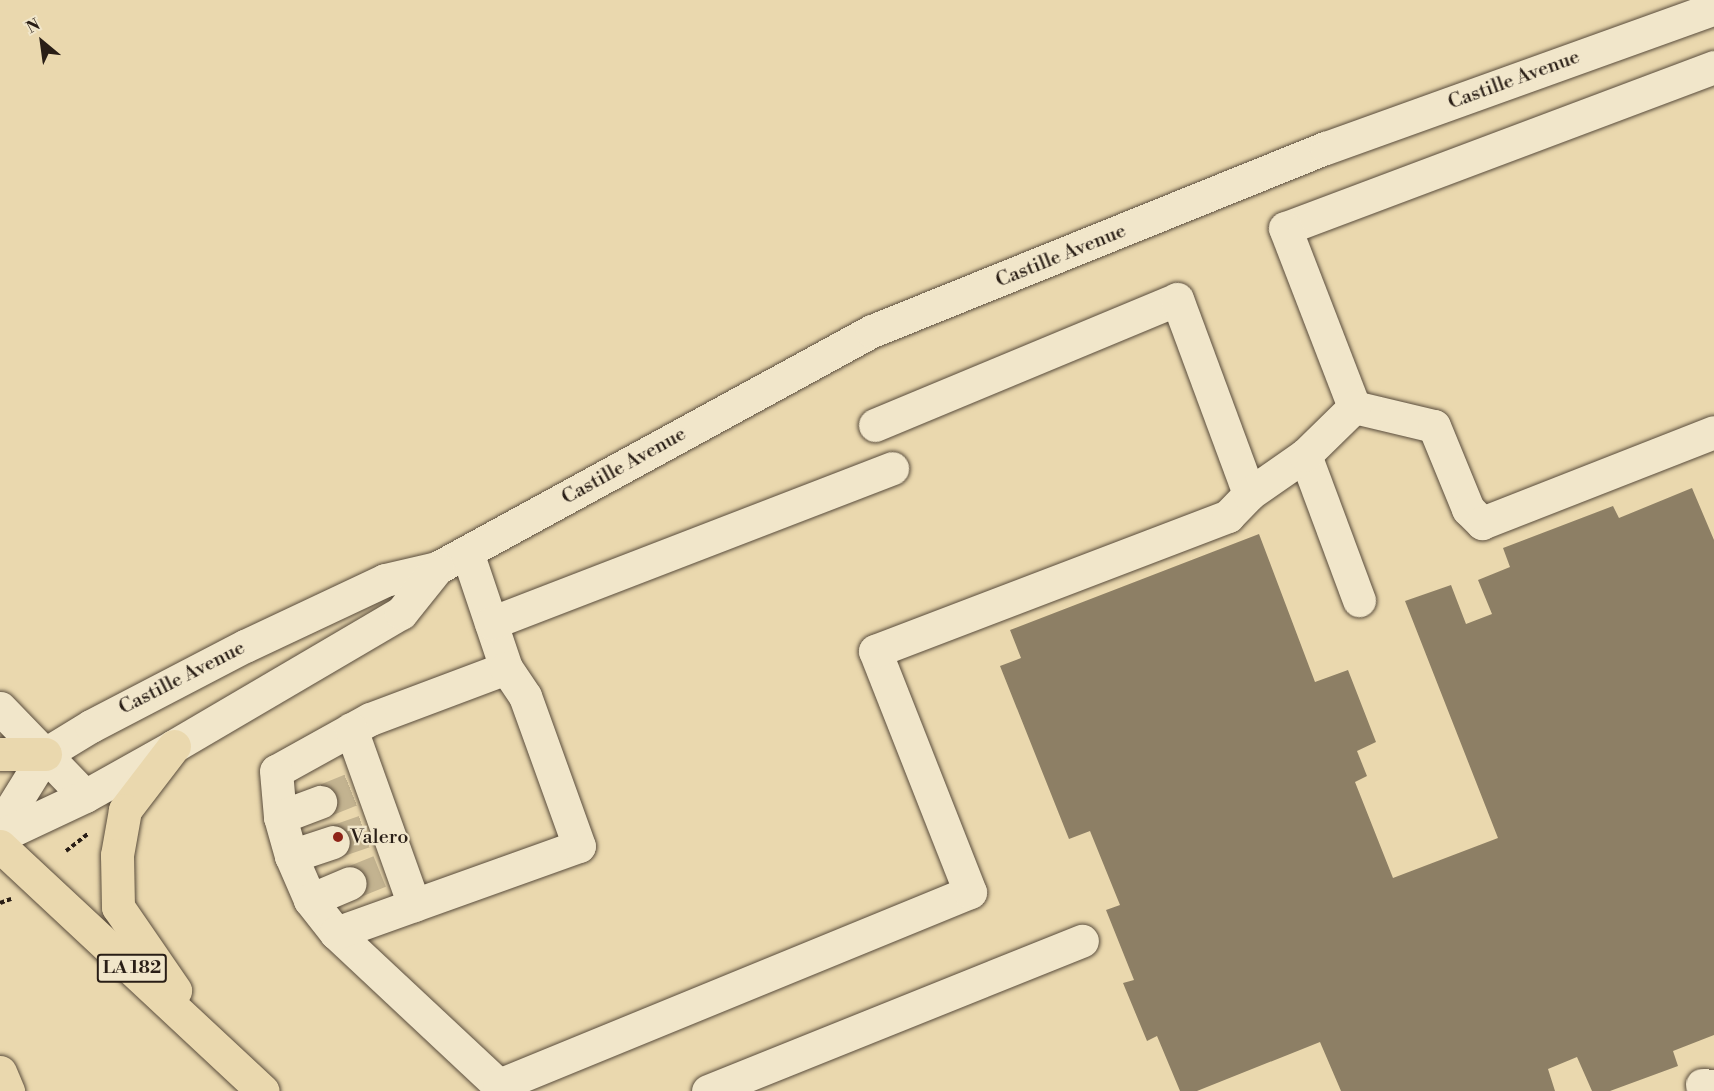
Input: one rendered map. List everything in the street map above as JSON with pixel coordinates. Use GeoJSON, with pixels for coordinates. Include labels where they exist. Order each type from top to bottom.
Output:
{"type":"FeatureCollection","features":[{"type":"Feature","properties":{"kind":"highway"},"geometry":{"type":"LineString","coordinates":[[174,746],[125,810],[117,855],[118,907],[209,1041]]}},
{"type":"Feature","properties":{"kind":"highway"},"geometry":{"type":"LineString","coordinates":[[0,754],[45,754]]}},
{"type":"Feature","properties":{"kind":"highway","name":"LA 182"},"geometry":{"type":"LineString","coordinates":[[0,846],[263,1091]]}},
{"type":"Feature","properties":{"kind":"highway"},"geometry":{"type":"LineString","coordinates":[[0,1072],[8,1091]]}},
{"type":"Feature","properties":{"kind":"street","name":"Castille Avenue"},"geometry":{"type":"LineString","coordinates":[[0,827],[45,754],[91,726],[245,646],[385,580],[437,568],[872,331],[1326,148],[1714,8]]}},
{"type":"Feature","properties":{"kind":"street"},"geometry":{"type":"LineString","coordinates":[[1354,407],[1285,228],[1714,67]]}},
{"type":"Feature","properties":{"kind":"street"},"geometry":{"type":"LineString","coordinates":[[875,424],[1177,299],[1249,494]]}},
{"type":"Feature","properties":{"kind":"street"},"geometry":{"type":"LineString","coordinates":[[1354,407],[1434,426],[1468,509],[1482,524],[1714,432]]}},
{"type":"Feature","properties":{"kind":"street"},"geometry":{"type":"LineString","coordinates":[[506,668],[370,718],[276,771],[280,817],[291,856],[310,900],[336,933],[502,1088],[970,892],[875,651],[1228,516],[1249,494],[1305,455],[1354,407]]}},
{"type":"Feature","properties":{"kind":"street"},"geometry":{"type":"LineString","coordinates":[[1305,455],[1359,600]]}},
{"type":"Feature","properties":{"kind":"street"},"geometry":{"type":"LineString","coordinates":[[491,623],[892,468]]}},
{"type":"Feature","properties":{"kind":"street"},"geometry":{"type":"LineString","coordinates":[[336,933],[579,846],[525,696],[506,668],[467,552]]}},
{"type":"Feature","properties":{"kind":"street","name":"Castille Avenue"},"geometry":{"type":"LineString","coordinates":[[0,836],[85,796],[401,613],[437,568]]}},
{"type":"Feature","properties":{"kind":"street"},"geometry":{"type":"LineString","coordinates":[[0,708],[85,796]]}},
{"type":"Feature","properties":{"kind":"street"},"geometry":{"type":"LineString","coordinates":[[351,729],[361,786],[376,827],[377,873],[414,905]]}},
{"type":"Feature","properties":{"kind":"street"},"geometry":{"type":"LineString","coordinates":[[280,817],[320,802]]}},
{"type":"Feature","properties":{"kind":"street"},"geometry":{"type":"LineString","coordinates":[[291,856],[333,842]]}},
{"type":"Feature","properties":{"kind":"street"},"geometry":{"type":"LineString","coordinates":[[310,900],[377,873]]}},
{"type":"Feature","properties":{"kind":"street"},"geometry":{"type":"LineString","coordinates":[[708,1091],[1082,942]]}},
{"type":"Feature","properties":{"kind":"path"},"geometry":{"type":"LineString","coordinates":[[66,851],[93,830]]}},
{"type":"Feature","properties":{"kind":"path"},"geometry":{"type":"LineString","coordinates":[[0,903],[13,898]]}},
{"type":"Feature","properties":{"kind":"building"},"geometry":{"type":"Polygon","coordinates":[[[1692,488],[1714,540],[1714,1035],[1673,1051],[1678,1066],[1610,1091],[1592,1091],[1577,1057],[1548,1069],[1555,1091],[1341,1091],[1320,1042],[1197,1091],[1180,1091],[1157,1036],[1147,1041],[1123,983],[1134,980],[1106,910],[1120,905],[1090,831],[1069,839],[1000,666],[1021,658],[1010,630],[1259,534],[1315,682],[1348,670],[1376,742],[1357,751],[1367,776],[1355,782],[1393,878],[1498,838],[1405,601],[1451,585],[1466,624],[1492,614],[1478,580],[1510,567],[1503,548],[1613,506],[1619,518],[1692,488]]]}},
{"type":"Feature","properties":{"kind":"tunnel"},"geometry":{"type":"LineString","coordinates":[[320,802],[353,789]]}},
{"type":"Feature","properties":{"kind":"tunnel"},"geometry":{"type":"LineString","coordinates":[[333,842],[368,830]]}},
{"type":"Feature","properties":{"kind":"tunnel"},"geometry":{"type":"LineString","coordinates":[[350,883],[380,871]]}},
{"type":"Feature","properties":{"kind":"place","name":"Valero"},"geometry":{"type":"Point","coordinates":[338,837]}}]}
